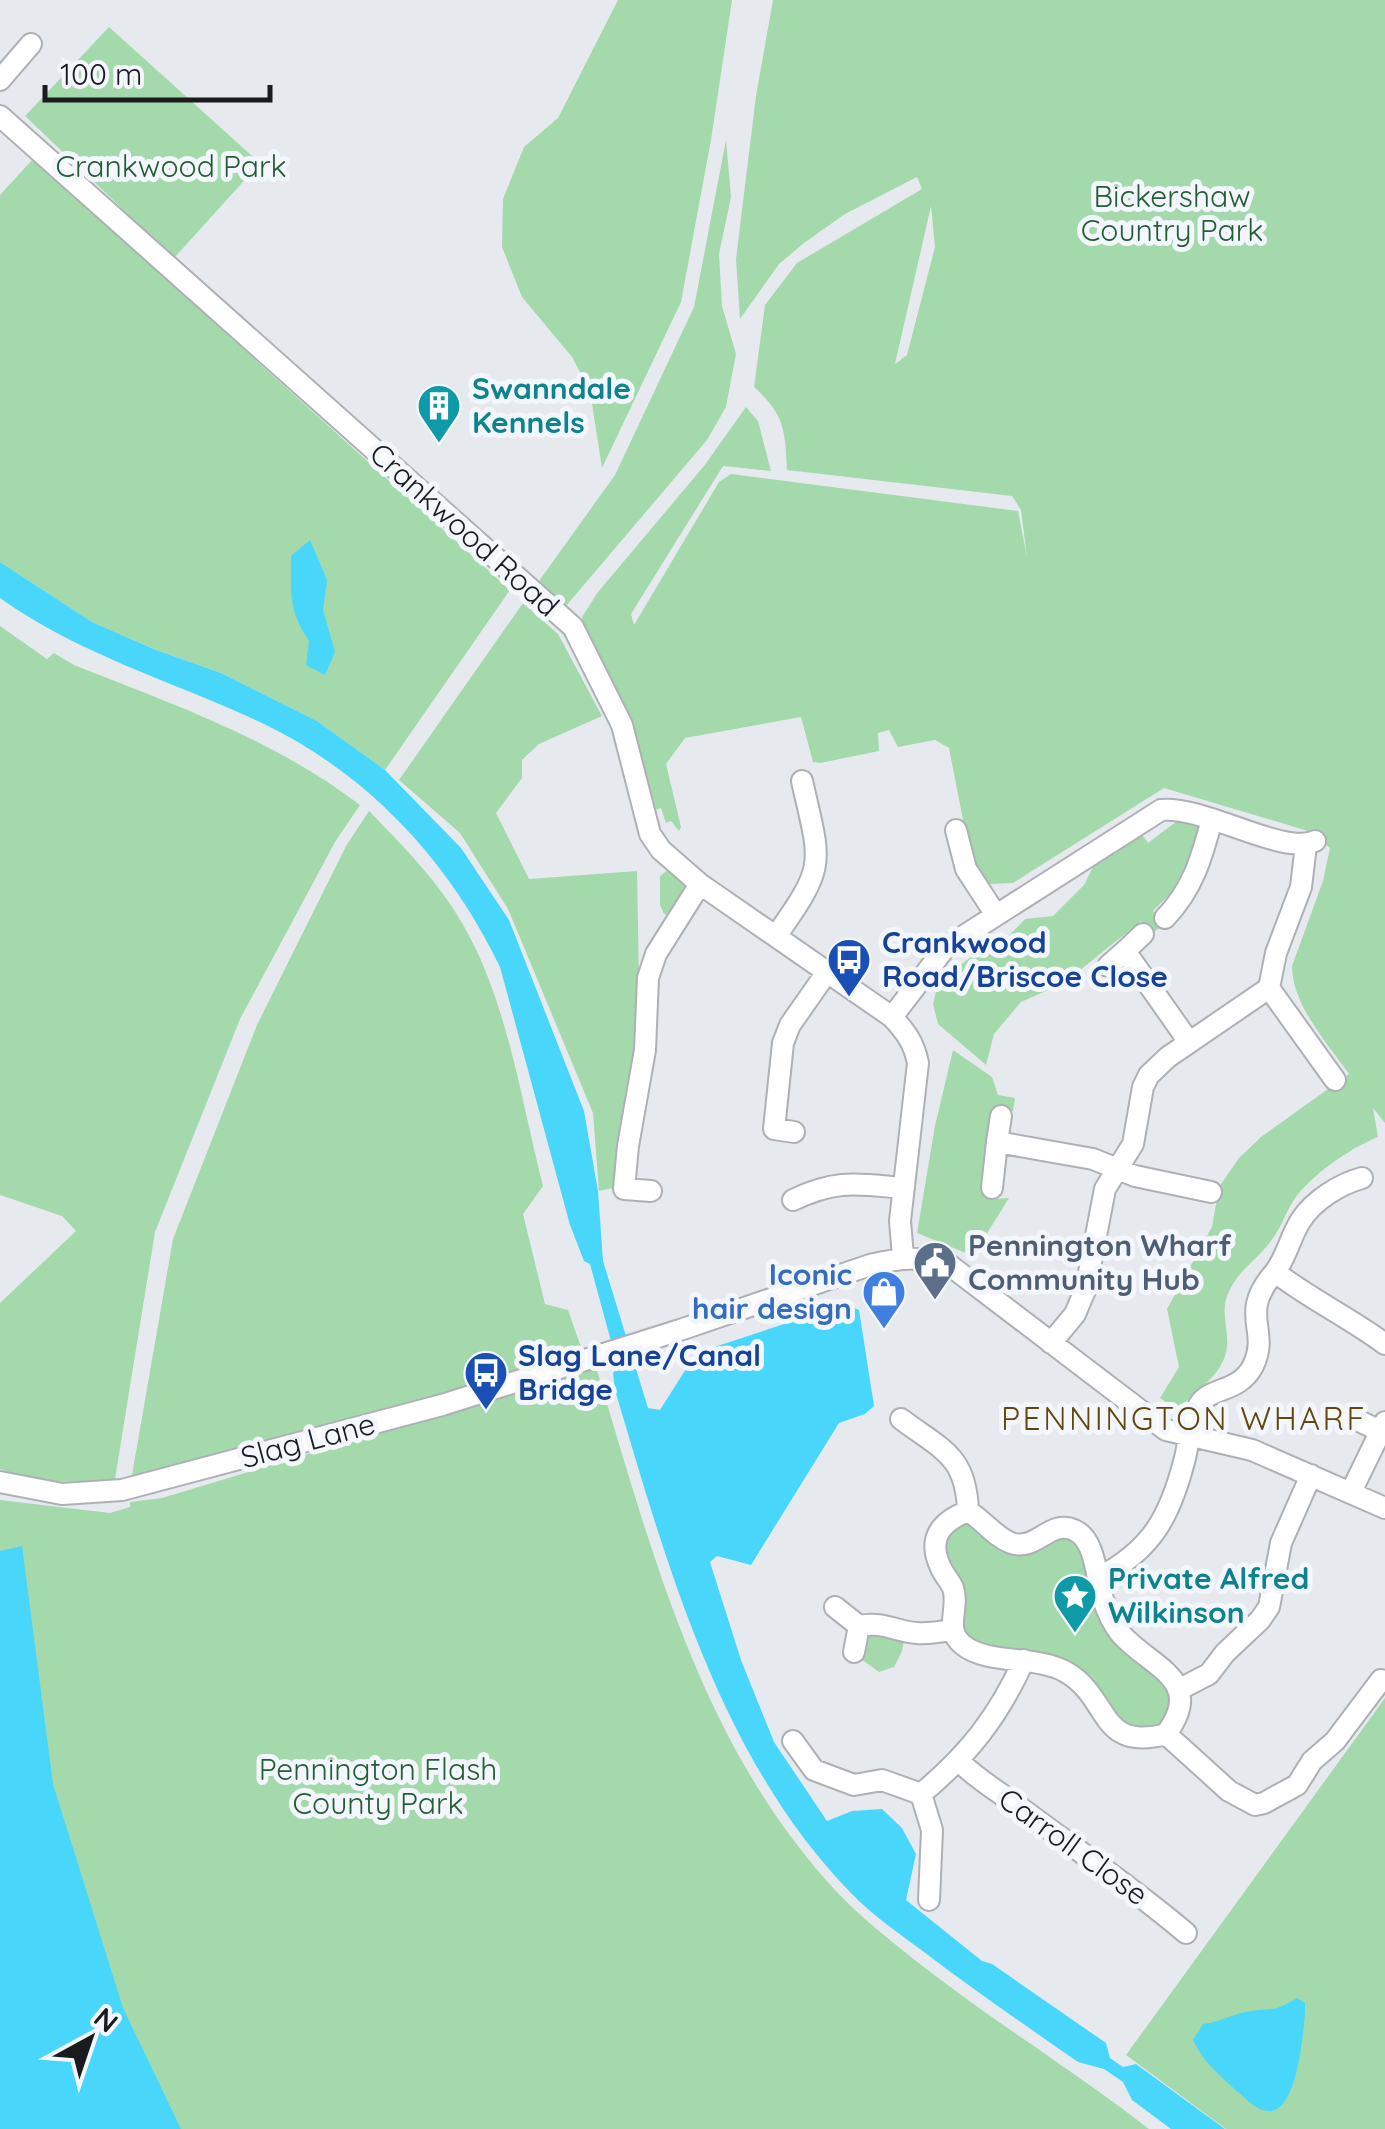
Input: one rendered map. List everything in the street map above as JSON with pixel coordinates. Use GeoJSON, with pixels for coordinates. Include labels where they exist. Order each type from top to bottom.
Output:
{"type":"FeatureCollection","features":[{"type":"Feature","properties":{"kind":"street"},"geometry":{"type":"LineString","coordinates":[[0,80],[31,44]]}},
{"type":"Feature","properties":{"kind":"street","name":"Crankwood Road"},"geometry":{"type":"LineString","coordinates":[[0,116],[573,627],[622,725],[650,834],[661,850],[700,884],[892,1017],[914,1046],[918,1063],[900,1220],[903,1258]]}},
{"type":"Feature","properties":{"kind":"street"},"geometry":{"type":"LineString","coordinates":[[776,936],[810,886],[817,868],[818,850],[802,781]]}},
{"type":"Feature","properties":{"kind":"street"},"geometry":{"type":"LineString","coordinates":[[892,1017],[935,958],[1161,810],[1174,808],[1294,844],[1311,842],[1269,988],[1189,1042],[1149,1075],[1126,1160],[1105,1189],[1086,1288],[1075,1314],[1051,1343]]}},
{"type":"Feature","properties":{"kind":"street"},"geometry":{"type":"LineString","coordinates":[[1164,918],[1180,902],[1200,866],[1212,819]]}},
{"type":"Feature","properties":{"kind":"street"},"geometry":{"type":"LineString","coordinates":[[956,830],[966,868],[996,916]]}},
{"type":"Feature","properties":{"kind":"street"},"geometry":{"type":"LineString","coordinates":[[651,1191],[624,1189],[646,1050],[648,978],[656,954],[700,884]]}},
{"type":"Feature","properties":{"kind":"street"},"geometry":{"type":"LineString","coordinates":[[1108,966],[1143,934]]}},
{"type":"Feature","properties":{"kind":"street"},"geometry":{"type":"LineString","coordinates":[[1125,952],[1189,1042]]}},
{"type":"Feature","properties":{"kind":"street"},"geometry":{"type":"LineString","coordinates":[[775,1129],[783,1043],[790,1026],[827,972]]}},
{"type":"Feature","properties":{"kind":"street"},"geometry":{"type":"LineString","coordinates":[[1269,988],[1335,1080]]}},
{"type":"Feature","properties":{"kind":"street"},"geometry":{"type":"LineString","coordinates":[[992,1188],[1001,1116]]}},
{"type":"Feature","properties":{"kind":"street"},"geometry":{"type":"LineString","coordinates":[[996,1142],[1093,1158],[1116,1170],[1211,1192]]}},
{"type":"Feature","properties":{"kind":"street"},"geometry":{"type":"LineString","coordinates":[[814,1164],[821,1187]]}},
{"type":"Feature","properties":{"kind":"street"},"geometry":{"type":"LineString","coordinates":[[1098,1578],[1146,1547],[1173,1494],[1199,1404],[1241,1382],[1252,1367],[1258,1351],[1255,1300],[1310,1210],[1362,1178]]}},
{"type":"Feature","properties":{"kind":"street"},"geometry":{"type":"LineString","coordinates":[[793,1200],[841,1183],[904,1188]]}},
{"type":"Feature","properties":{"kind":"street"},"geometry":{"type":"LineString","coordinates":[[903,1258],[928,1258],[948,1264],[1166,1430],[1252,1450],[1385,1508]]}},
{"type":"Feature","properties":{"kind":"street","name":"Slag Lane"},"geometry":{"type":"LineString","coordinates":[[0,1482],[62,1494],[122,1490],[386,1421],[680,1330],[870,1264],[903,1258]]}},
{"type":"Feature","properties":{"kind":"street"},"geometry":{"type":"LineString","coordinates":[[1275,1272],[1385,1344]]}},
{"type":"Feature","properties":{"kind":"street"},"geometry":{"type":"LineString","coordinates":[[1351,1492],[1383,1426],[1354,1418]]}},
{"type":"Feature","properties":{"kind":"street"},"geometry":{"type":"LineString","coordinates":[[900,1419],[958,1464],[966,1479],[968,1511]]}},
{"type":"Feature","properties":{"kind":"street"},"geometry":{"type":"LineString","coordinates":[[1178,1690],[1209,1674],[1269,1607],[1282,1543],[1311,1474]]}},
{"type":"Feature","properties":{"kind":"street"},"geometry":{"type":"LineString","coordinates":[[968,1511],[998,1536],[1016,1544],[1029,1546],[1053,1530],[1073,1528],[1084,1536],[1109,1616],[1121,1634],[1170,1674],[1178,1690],[1180,1711],[1166,1734],[1141,1740],[1127,1738],[1114,1729],[1082,1684],[1068,1673],[1053,1666],[972,1651],[959,1642],[951,1630],[953,1589],[934,1552],[934,1538],[944,1523],[968,1511]]}},
{"type":"Feature","properties":{"kind":"street"},"geometry":{"type":"LineString","coordinates":[[835,1607],[860,1626],[892,1625],[914,1634],[951,1630]]}},
{"type":"Feature","properties":{"kind":"street"},"geometry":{"type":"LineString","coordinates":[[854,1652],[860,1626]]}},
{"type":"Feature","properties":{"kind":"street"},"geometry":{"type":"LineString","coordinates":[[921,1794],[960,1762],[1008,1695],[1024,1660]]}},
{"type":"Feature","properties":{"kind":"street"},"geometry":{"type":"LineString","coordinates":[[1166,1734],[1228,1791],[1255,1805],[1278,1798],[1297,1785],[1312,1761],[1334,1740],[1359,1697],[1381,1680]]}},
{"type":"Feature","properties":{"kind":"street"},"geometry":{"type":"LineString","coordinates":[[792,1741],[814,1770],[854,1785],[882,1780],[921,1794]]}},
{"type":"Feature","properties":{"kind":"street","name":"Carroll Close"},"geometry":{"type":"LineString","coordinates":[[960,1762],[978,1780],[1084,1857],[1114,1874],[1186,1933]]}},
{"type":"Feature","properties":{"kind":"street"},"geometry":{"type":"LineString","coordinates":[[921,1794],[932,1830],[929,1900]]}},
{"type":"Feature","properties":{"kind":"green space"},"geometry":{"type":"Polygon","coordinates":[[[618,0],[732,0],[681,302],[602,468],[590,391],[572,357],[522,297],[502,247],[503,199],[524,147],[558,118],[618,0]]]}},
{"type":"Feature","properties":{"kind":"green space","name":"Bickershaw Country Park"},"geometry":{"type":"Polygon","coordinates":[[[773,0],[1385,0],[1385,1123],[1373,1108],[1378,1137],[1335,1161],[1294,1199],[1271,1241],[1232,1286],[1226,1301],[1225,1357],[1215,1374],[1177,1410],[1160,1398],[1179,1367],[1167,1309],[1212,1227],[1219,1187],[1239,1158],[1261,1137],[1349,1074],[1304,1009],[1292,966],[1323,881],[1330,848],[1305,830],[1164,788],[1013,883],[989,884],[971,861],[949,748],[935,740],[898,747],[889,730],[878,733],[879,751],[813,762],[801,717],[685,738],[666,764],[679,831],[671,821],[666,823],[661,808],[655,810],[636,739],[587,640],[582,617],[598,592],[704,466],[746,407],[758,421],[771,471],[723,466],[631,614],[634,625],[719,482],[731,474],[1018,511],[1027,557],[1021,510],[1012,496],[787,470],[778,415],[754,387],[765,305],[797,263],[922,189],[917,177],[845,214],[804,243],[779,264],[740,319],[736,259],[756,96],[773,0]],[[931,206],[895,364],[907,355],[935,247],[931,206]]]}},
{"type":"Feature","properties":{"kind":"green space","name":"Crankwood Park"},"geometry":{"type":"Polygon","coordinates":[[[109,27],[260,163],[174,258],[25,116],[109,27]]]}},
{"type":"Feature","properties":{"kind":"green space"},"geometry":{"type":"Polygon","coordinates":[[[726,140],[731,197],[719,254],[722,306],[736,354],[726,407],[707,440],[566,606],[539,581],[615,475],[694,307],[726,140]]]}},
{"type":"Feature","properties":{"kind":"green space"},"geometry":{"type":"Polygon","coordinates":[[[33,159],[510,590],[385,770],[317,721],[221,673],[92,622],[0,562],[0,195],[33,159]]]}},
{"type":"Feature","properties":{"kind":"green space"},"geometry":{"type":"Polygon","coordinates":[[[523,603],[558,634],[602,716],[539,744],[522,760],[522,778],[496,813],[529,879],[637,871],[639,978],[635,1042],[613,1188],[599,1191],[593,1113],[508,909],[460,833],[399,780],[523,603]]]}},
{"type":"Feature","properties":{"kind":"green space"},"geometry":{"type":"Polygon","coordinates":[[[0,626],[47,659],[54,653],[74,665],[258,742],[360,805],[335,842],[240,1019],[155,1232],[115,1479],[57,1481],[0,1469],[0,1303],[76,1231],[62,1216],[0,1195],[0,626]]]}},
{"type":"Feature","properties":{"kind":"green space"},"geometry":{"type":"Polygon","coordinates":[[[369,811],[442,893],[462,923],[491,984],[543,1186],[523,1214],[545,1304],[568,1310],[582,1350],[251,1453],[132,1475],[173,1239],[257,1025],[346,846],[369,811]]]}},
{"type":"Feature","properties":{"kind":"green space"},"geometry":{"type":"Polygon","coordinates":[[[1181,818],[1199,826],[1199,850],[1187,873],[1153,911],[1164,924],[1153,933],[1141,921],[1064,983],[1021,1002],[994,1034],[986,1065],[938,1024],[933,1004],[938,983],[972,956],[1002,943],[1025,919],[1053,916],[1084,885],[1096,861],[1140,832],[1148,843],[1181,818]]]}},
{"type":"Feature","properties":{"kind":"green space"},"geometry":{"type":"Polygon","coordinates":[[[669,869],[684,879],[686,886],[671,916],[664,914],[660,905],[660,876],[669,869]]]}},
{"type":"Feature","properties":{"kind":"green space"},"geometry":{"type":"Polygon","coordinates":[[[953,1050],[992,1077],[998,1095],[1015,1098],[1013,1111],[994,1109],[983,1173],[990,1199],[1009,1198],[973,1256],[917,1233],[953,1050]]]}},
{"type":"Feature","properties":{"kind":"green space","name":"Pennington Flash County Park"},"geometry":{"type":"Polygon","coordinates":[[[596,1367],[638,1507],[686,1644],[749,1774],[789,1834],[836,1891],[885,1936],[944,1983],[1149,2129],[0,2129],[0,1500],[110,1513],[130,1507],[130,1502],[162,1498],[596,1367]]]}},
{"type":"Feature","properties":{"kind":"green space"},"geometry":{"type":"Polygon","coordinates":[[[964,1521],[1043,1545],[1069,1535],[1083,1549],[1088,1577],[1168,1682],[1172,1711],[1156,1729],[1124,1729],[1100,1693],[963,1636],[941,1556],[942,1539],[964,1521]]]}},
{"type":"Feature","properties":{"kind":"green space"},"geometry":{"type":"Polygon","coordinates":[[[876,1629],[904,1639],[894,1667],[879,1672],[861,1659],[865,1640],[876,1629]]]}},
{"type":"Feature","properties":{"kind":"green space"},"geometry":{"type":"Polygon","coordinates":[[[1385,1698],[1385,2129],[1226,2129],[1126,2055],[1385,1698]]]}},
{"type":"Feature","properties":{"kind":"water"},"geometry":{"type":"Polygon","coordinates":[[[310,540],[327,580],[323,610],[335,652],[325,675],[306,665],[309,641],[292,601],[291,556],[310,540]]]}},
{"type":"Feature","properties":{"kind":"water"},"geometry":{"type":"Polygon","coordinates":[[[0,562],[92,622],[221,673],[317,721],[385,770],[461,848],[509,920],[584,1111],[598,1191],[603,1261],[648,1408],[660,1410],[696,1353],[845,1304],[859,1310],[874,1406],[865,1414],[839,1423],[751,1565],[717,1556],[710,1562],[741,1660],[774,1742],[827,1821],[852,1811],[882,1809],[902,1828],[916,1854],[906,1900],[982,1961],[992,1964],[1106,2043],[1110,2058],[1123,2067],[1136,2064],[1225,2129],[1171,2129],[1132,2100],[1123,2082],[1104,2069],[1078,2062],[896,1932],[852,1894],[806,1841],[767,1784],[704,1658],[656,1524],[615,1390],[613,1373],[618,1367],[590,1264],[584,1261],[570,1225],[500,967],[456,891],[430,856],[370,794],[299,743],[260,722],[62,636],[0,598],[0,562]]]}},
{"type":"Feature","properties":{"kind":"water"},"geometry":{"type":"Polygon","coordinates":[[[22,1546],[53,1784],[123,2008],[181,2129],[0,2129],[0,1551],[22,1546]]]}},
{"type":"Feature","properties":{"kind":"water"},"geometry":{"type":"Polygon","coordinates":[[[1297,1998],[1305,2003],[1305,2014],[1293,2085],[1280,2107],[1261,2110],[1212,2068],[1193,2040],[1203,2024],[1278,2008],[1297,1998]]]}},
{"type":"Feature","properties":{"kind":"place","name":"Swanndale Kennels"},"geometry":{"type":"Point","coordinates":[439,444]}},
{"type":"Feature","properties":{"kind":"place","name":"Crankwood Road/Briscoe Close"},"geometry":{"type":"Point","coordinates":[849,998]}},
{"type":"Feature","properties":{"kind":"place","name":"Pennington Wharf Community Hub"},"geometry":{"type":"Point","coordinates":[935,1301]}},
{"type":"Feature","properties":{"kind":"place","name":"Iconic hair design"},"geometry":{"type":"Point","coordinates":[884,1330]}},
{"type":"Feature","properties":{"kind":"place","name":"Slag Lane/Canal Bridge"},"geometry":{"type":"Point","coordinates":[486,1411]}},
{"type":"Feature","properties":{"kind":"place","name":"Private Alfred Wilkinson"},"geometry":{"type":"Point","coordinates":[1075,1634]}},
{"type":"Feature","properties":{"kind":"district","name":"PENNINGTON WHARF"},"geometry":{"type":"Point","coordinates":[1184,1419]}}]}
